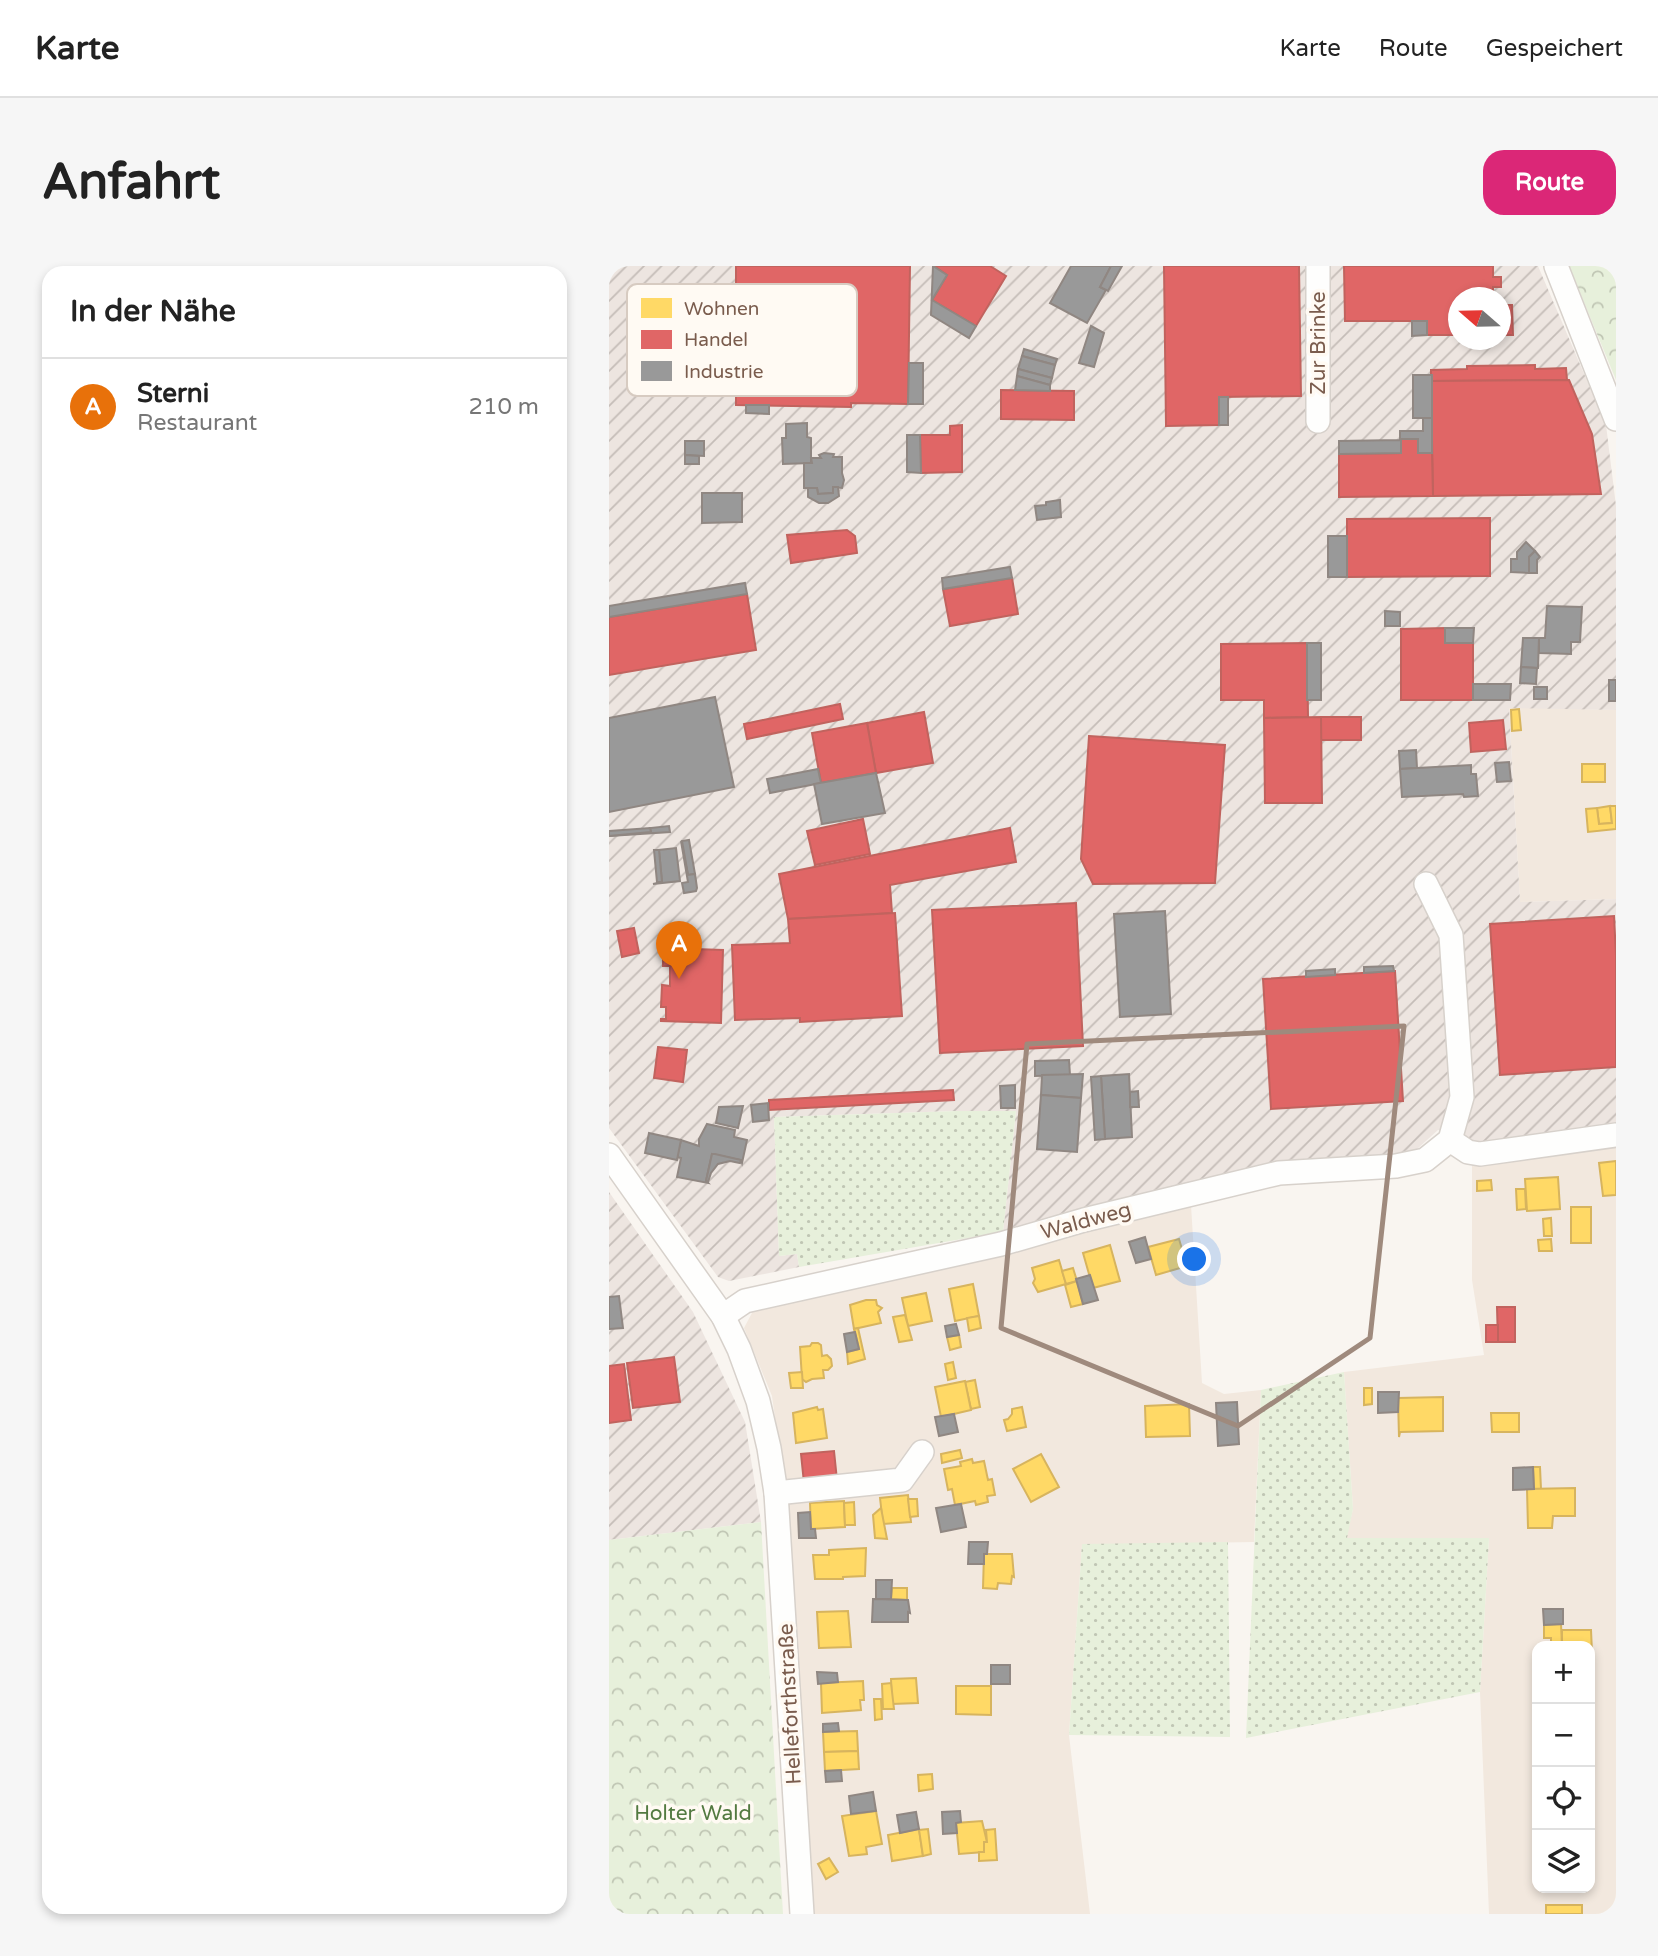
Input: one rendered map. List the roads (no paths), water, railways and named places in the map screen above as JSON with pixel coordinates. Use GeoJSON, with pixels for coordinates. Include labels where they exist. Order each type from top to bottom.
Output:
{"type":"FeatureCollection","features":[{"type":"Feature","properties":{"kind":"street","name":"Zur Brinke"},"geometry":{"type":"LineString","coordinates":[[1318,266],[1318,421]]}},
{"type":"Feature","properties":{"kind":"street"},"geometry":{"type":"LineString","coordinates":[[1556,266],[1616,419]]}},
{"type":"Feature","properties":{"kind":"street"},"geometry":{"type":"LineString","coordinates":[[1426,884],[1451,935],[1462,1097],[1450,1140],[1468,1152],[1481,1154],[1616,1135]]}},
{"type":"Feature","properties":{"kind":"street","name":"Waldweg"},"geometry":{"type":"LineString","coordinates":[[723,1316],[745,1301],[1001,1244],[1084,1220],[1279,1174],[1396,1166],[1425,1160],[1450,1140]]}},
{"type":"Feature","properties":{"kind":"street","name":"Helleforthstraße"},"geometry":{"type":"LineString","coordinates":[[609,1156],[723,1316],[739,1349],[758,1401],[776,1493],[802,1914]]}},
{"type":"Feature","properties":{"kind":"street"},"geometry":{"type":"LineString","coordinates":[[776,1493],[902,1480],[922,1452]]}},
{"type":"Feature","properties":{"kind":"place","name":"Sterni"},"geometry":{"type":"Point","coordinates":[679,979]}},
{"type":"Feature","properties":{"kind":"park label","name":"Holter Wald"},"geometry":{"type":"Point","coordinates":[693,1813]}}]}
